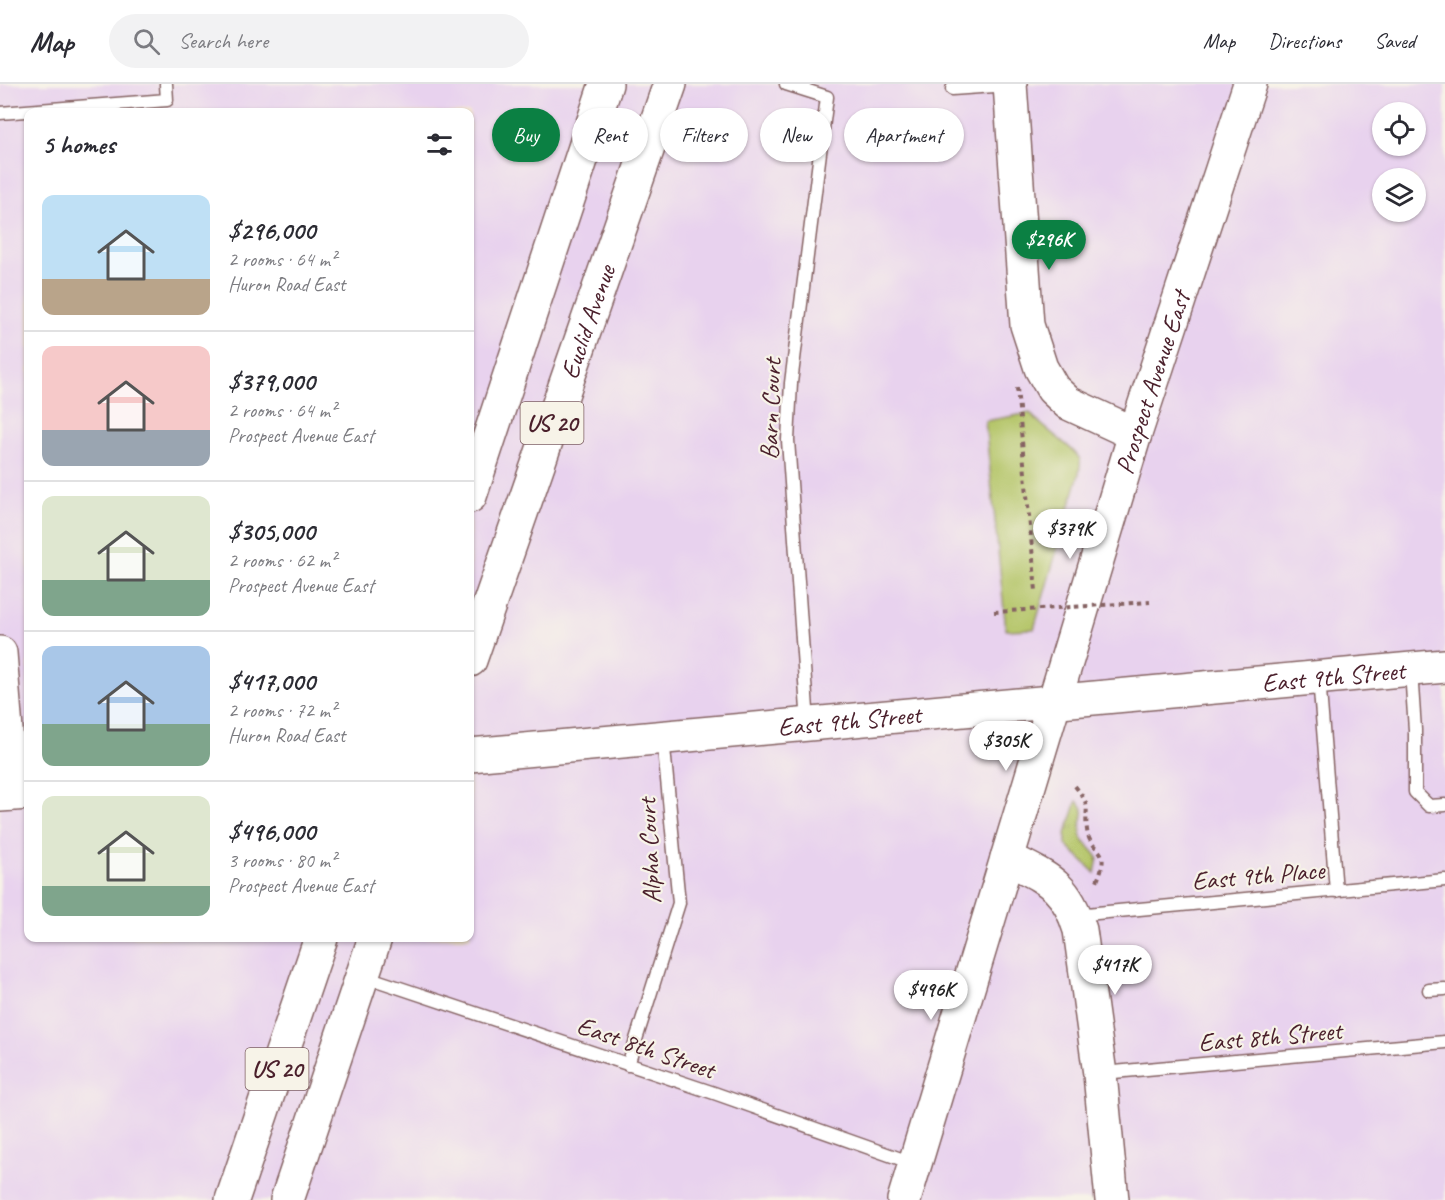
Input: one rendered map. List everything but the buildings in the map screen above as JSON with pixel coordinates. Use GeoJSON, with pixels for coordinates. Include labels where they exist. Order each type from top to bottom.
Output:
{"type":"FeatureCollection","features":[{"type":"Feature","properties":{"kind":"main road","name":"US 20"},"geometry":{"type":"LineString","coordinates":[[474,484],[606,84]]}},
{"type":"Feature","properties":{"kind":"main road","name":"Euclid Avenue"},"geometry":{"type":"LineString","coordinates":[[474,648],[670,84]]}},
{"type":"Feature","properties":{"kind":"main road","name":"Prospect Avenue East"},"geometry":{"type":"LineString","coordinates":[[904,1200],[1135,434],[1250,84]]}},
{"type":"Feature","properties":{"kind":"main road"},"geometry":{"type":"LineString","coordinates":[[1010,85],[1028,325],[1041,368],[1053,389],[1068,403],[1135,434]]}},
{"type":"Feature","properties":{"kind":"main road"},"geometry":{"type":"LineString","coordinates":[[0,652],[13,794]]}},
{"type":"Feature","properties":{"kind":"main road","name":"East 9th Street"},"geometry":{"type":"LineString","coordinates":[[474,755],[1445,666]]}},
{"type":"Feature","properties":{"kind":"main road"},"geometry":{"type":"LineString","coordinates":[[1007,858],[1056,885],[1065,894],[1080,930],[1100,1074],[1112,1200]]}},
{"type":"Feature","properties":{"kind":"main road","name":"US 20"},"geometry":{"type":"LineString","coordinates":[[232,1200],[320,942]]}},
{"type":"Feature","properties":{"kind":"main road","name":"US 20"},"geometry":{"type":"LineString","coordinates":[[288,1200],[374,942]]}},
{"type":"Feature","properties":{"kind":"lane"},"geometry":{"type":"LineString","coordinates":[[64,108],[166,100],[166,84]]}},
{"type":"Feature","properties":{"kind":"lane","name":"Barn Court"},"geometry":{"type":"LineString","coordinates":[[786,84],[827,97],[791,382],[788,440],[808,724]]}},
{"type":"Feature","properties":{"kind":"lane"},"geometry":{"type":"LineString","coordinates":[[952,89],[1010,85]]}},
{"type":"Feature","properties":{"kind":"lane"},"geometry":{"type":"LineString","coordinates":[[0,113],[24,111]]}},
{"type":"Feature","properties":{"kind":"lane"},"geometry":{"type":"LineString","coordinates":[[1411,669],[1415,730],[1415,792],[1429,806],[1445,805]]}},
{"type":"Feature","properties":{"kind":"lane"},"geometry":{"type":"LineString","coordinates":[[1319,677],[1335,891]]}},
{"type":"Feature","properties":{"kind":"lane","name":"Alpha Court"},"geometry":{"type":"LineString","coordinates":[[628,1065],[679,903],[662,736]]}},
{"type":"Feature","properties":{"kind":"lane","name":"East 9th Place"},"geometry":{"type":"LineString","coordinates":[[1075,915],[1445,880]]}},
{"type":"Feature","properties":{"kind":"lane","name":"East 8th Street"},"geometry":{"type":"LineString","coordinates":[[363,976],[915,1164]]}},
{"type":"Feature","properties":{"kind":"lane"},"geometry":{"type":"LineString","coordinates":[[1429,990],[1445,988]]}},
{"type":"Feature","properties":{"kind":"lane","name":"East 8th Street"},"geometry":{"type":"LineString","coordinates":[[1100,1074],[1445,1042]]}},
{"type":"Feature","properties":{"kind":"path"},"geometry":{"type":"LineString","coordinates":[[1017,387],[1036,591]]}},
{"type":"Feature","properties":{"kind":"path"},"geometry":{"type":"LineString","coordinates":[[994,612],[1150,602]]}},
{"type":"Feature","properties":{"kind":"path"},"geometry":{"type":"LineString","coordinates":[[1075,786],[1087,803],[1089,837],[1102,852],[1104,860],[1097,881]]}},
{"type":"Feature","properties":{"kind":"shaded area"},"geometry":{"type":"Polygon","coordinates":[[[0,84],[1445,84],[1445,1200],[0,1200],[0,84]]]}},
{"type":"Feature","properties":{"kind":"green space"},"geometry":{"type":"Polygon","coordinates":[[[1030,413],[1077,455],[1080,465],[1034,629],[1006,630],[985,421],[1030,413]]]}},
{"type":"Feature","properties":{"kind":"green space"},"geometry":{"type":"Polygon","coordinates":[[[1077,801],[1083,809],[1080,829],[1082,838],[1098,858],[1095,873],[1066,845],[1066,834],[1077,801]]]}}]}
